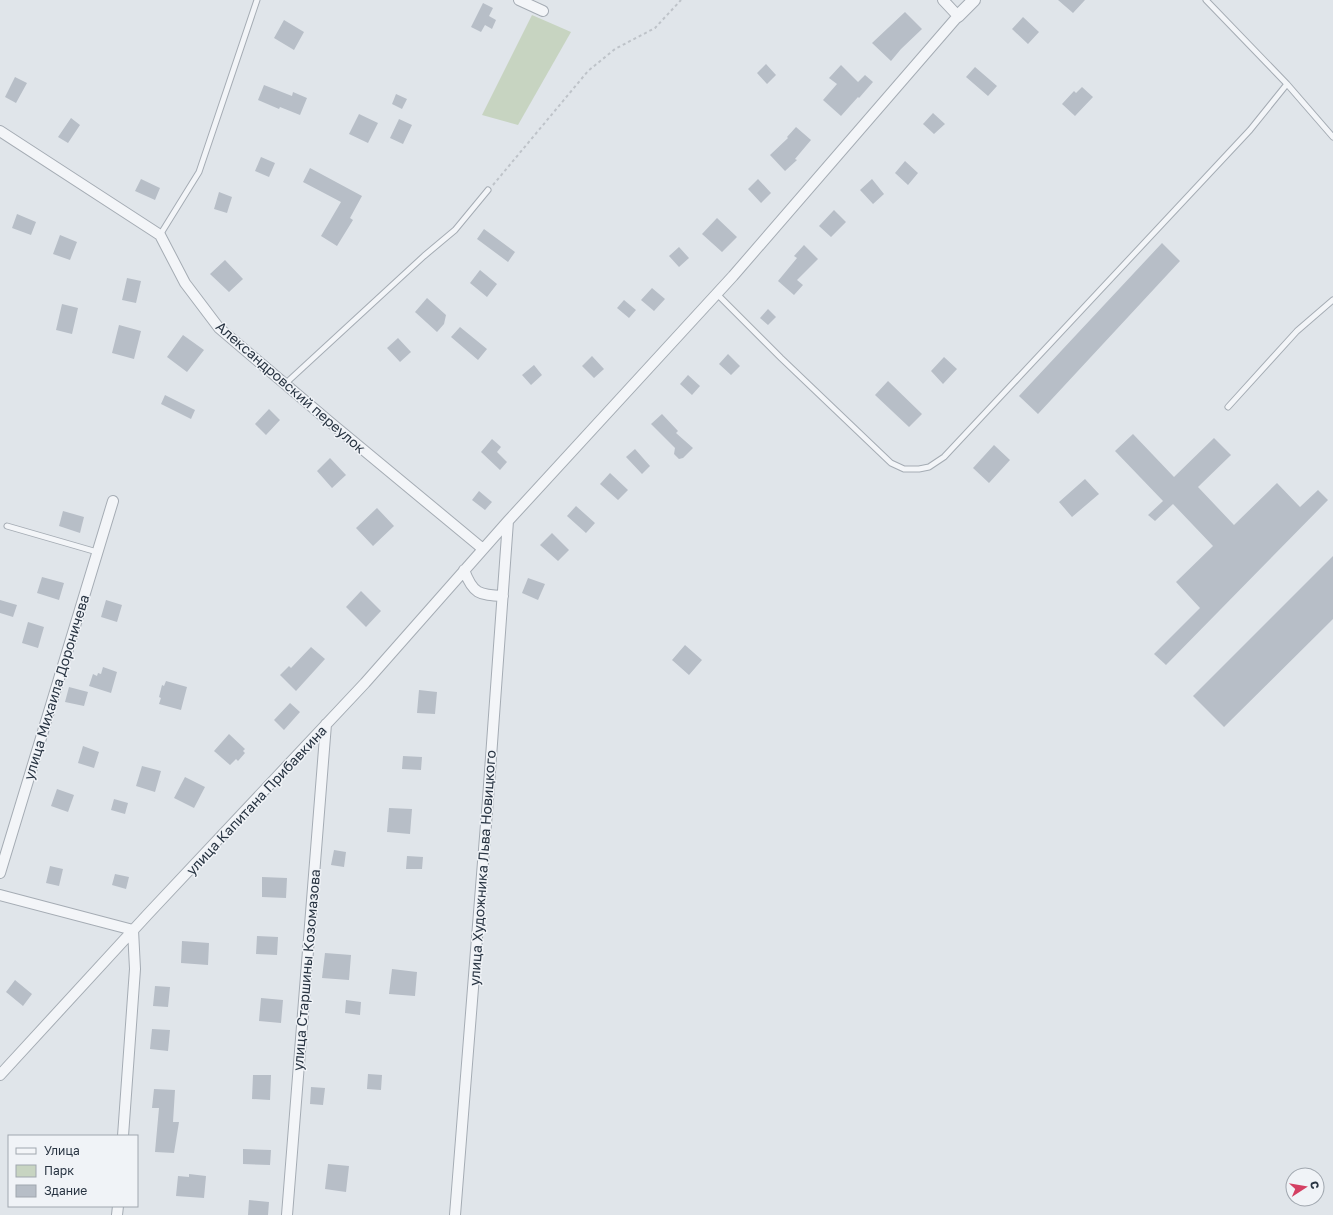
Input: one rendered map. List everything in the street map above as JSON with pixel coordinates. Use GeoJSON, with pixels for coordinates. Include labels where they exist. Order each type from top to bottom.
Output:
{"type":"FeatureCollection","features":[{"type":"Feature","properties":{"kind":"street"},"geometry":{"type":"LineString","coordinates":[[519,0],[543,11]]}},
{"type":"Feature","properties":{"kind":"street"},"geometry":{"type":"LineString","coordinates":[[943,0],[958,16],[974,0]]}},
{"type":"Feature","properties":{"kind":"street","name":"улица Капитана Прибавкина"},"geometry":{"type":"LineString","coordinates":[[0,1075],[133,930],[365,683],[508,521],[717,294],[958,16]]}},
{"type":"Feature","properties":{"kind":"street","name":"Александровский переулок"},"geometry":{"type":"LineString","coordinates":[[0,131],[160,235],[185,283],[219,328],[483,549]]}},
{"type":"Feature","properties":{"kind":"street","name":"улица Михаила Дороничева"},"geometry":{"type":"LineString","coordinates":[[0,873],[113,501]]}},
{"type":"Feature","properties":{"kind":"street","name":"улица Художника Льва Новицкого"},"geometry":{"type":"LineString","coordinates":[[455,1215],[508,521]]}},
{"type":"Feature","properties":{"kind":"street"},"geometry":{"type":"LineString","coordinates":[[464,570],[470,584],[478,593],[503,596]]}},
{"type":"Feature","properties":{"kind":"street","name":"улица Старшины Козомазова"},"geometry":{"type":"LineString","coordinates":[[287,1215],[326,724]]}},
{"type":"Feature","properties":{"kind":"street"},"geometry":{"type":"LineString","coordinates":[[0,894],[133,930],[135,969],[123,1135]]}},
{"type":"Feature","properties":{"kind":"lane"},"geometry":{"type":"LineString","coordinates":[[160,235],[199,172],[257,0]]}},
{"type":"Feature","properties":{"kind":"lane"},"geometry":{"type":"LineString","coordinates":[[1206,0],[1287,84],[1333,137]]}},
{"type":"Feature","properties":{"kind":"lane"},"geometry":{"type":"LineString","coordinates":[[717,294],[781,358],[891,463],[904,469],[929,467],[944,457],[1250,130],[1287,84]]}},
{"type":"Feature","properties":{"kind":"lane"},"geometry":{"type":"LineString","coordinates":[[285,384],[424,256],[455,230],[488,190]]}},
{"type":"Feature","properties":{"kind":"lane"},"geometry":{"type":"LineString","coordinates":[[1228,407],[1297,331],[1333,300]]}},
{"type":"Feature","properties":{"kind":"lane"},"geometry":{"type":"LineString","coordinates":[[7,526],[98,552]]}},
{"type":"Feature","properties":{"kind":"path"},"geometry":{"type":"LineString","coordinates":[[488,190],[514,161],[588,71],[615,49],[655,28],[681,0]]}},
{"type":"Feature","properties":{"kind":"green space"},"geometry":{"type":"Polygon","coordinates":[[[532,15],[571,32],[518,125],[482,115],[532,15]]]}},
{"type":"Feature","properties":{"kind":"building"},"geometry":{"type":"Polygon","coordinates":[[[1058,0],[1085,0],[1073,13],[1058,0]]]}},
{"type":"Feature","properties":{"kind":"building"},"geometry":{"type":"Polygon","coordinates":[[[483,3],[493,8],[489,16],[496,20],[492,29],[485,25],[481,32],[471,27],[483,3]]]}},
{"type":"Feature","properties":{"kind":"building"},"geometry":{"type":"Polygon","coordinates":[[[905,12],[922,29],[891,61],[872,43],[905,12]]]}},
{"type":"Feature","properties":{"kind":"building"},"geometry":{"type":"Polygon","coordinates":[[[1023,17],[1039,32],[1028,44],[1012,29],[1023,17]]]}},
{"type":"Feature","properties":{"kind":"building"},"geometry":{"type":"Polygon","coordinates":[[[284,20],[304,32],[294,50],[274,38],[284,20]]]}},
{"type":"Feature","properties":{"kind":"building"},"geometry":{"type":"Polygon","coordinates":[[[766,64],[776,75],[767,84],[757,73],[766,64]]]}},
{"type":"Feature","properties":{"kind":"building"},"geometry":{"type":"Polygon","coordinates":[[[841,65],[858,82],[865,75],[873,82],[841,116],[823,100],[837,84],[829,78],[841,65]]]}},
{"type":"Feature","properties":{"kind":"building"},"geometry":{"type":"Polygon","coordinates":[[[975,67],[997,86],[988,96],[966,77],[975,67]]]}},
{"type":"Feature","properties":{"kind":"building"},"geometry":{"type":"Polygon","coordinates":[[[15,77],[27,83],[16,103],[5,97],[15,77]]]}},
{"type":"Feature","properties":{"kind":"building"},"geometry":{"type":"Polygon","coordinates":[[[264,85],[292,96],[293,92],[307,98],[300,115],[280,107],[279,109],[258,100],[264,85]]]}},
{"type":"Feature","properties":{"kind":"building"},"geometry":{"type":"Polygon","coordinates":[[[1082,87],[1093,97],[1075,116],[1062,104],[1074,91],[1076,93],[1082,87]]]}},
{"type":"Feature","properties":{"kind":"building"},"geometry":{"type":"Polygon","coordinates":[[[396,94],[407,99],[402,109],[392,104],[396,94]]]}},
{"type":"Feature","properties":{"kind":"building"},"geometry":{"type":"Polygon","coordinates":[[[933,113],[945,124],[934,134],[923,124],[933,113]]]}},
{"type":"Feature","properties":{"kind":"building"},"geometry":{"type":"Polygon","coordinates":[[[359,114],[378,123],[368,143],[349,134],[359,114]]]}},
{"type":"Feature","properties":{"kind":"building"},"geometry":{"type":"Polygon","coordinates":[[[71,118],[80,125],[68,143],[58,137],[71,118]]]}},
{"type":"Feature","properties":{"kind":"building"},"geometry":{"type":"Polygon","coordinates":[[[399,119],[412,125],[403,144],[390,138],[399,119]]]}},
{"type":"Feature","properties":{"kind":"building"},"geometry":{"type":"Polygon","coordinates":[[[796,127],[811,140],[795,159],[797,160],[785,171],[770,155],[788,138],[787,137],[796,127]]]}},
{"type":"Feature","properties":{"kind":"building"},"geometry":{"type":"Polygon","coordinates":[[[261,157],[275,163],[269,177],[255,171],[261,157]]]}},
{"type":"Feature","properties":{"kind":"building"},"geometry":{"type":"Polygon","coordinates":[[[905,161],[918,173],[908,185],[895,173],[905,161]]]}},
{"type":"Feature","properties":{"kind":"building"},"geometry":{"type":"Polygon","coordinates":[[[310,168],[362,196],[350,218],[353,220],[337,246],[321,236],[341,202],[303,182],[310,168]]]}},
{"type":"Feature","properties":{"kind":"building"},"geometry":{"type":"Polygon","coordinates":[[[141,179],[160,188],[155,200],[135,191],[141,179]]]}},
{"type":"Feature","properties":{"kind":"building"},"geometry":{"type":"Polygon","coordinates":[[[758,179],[771,193],[761,203],[748,189],[758,179]]]}},
{"type":"Feature","properties":{"kind":"building"},"geometry":{"type":"Polygon","coordinates":[[[872,179],[884,194],[873,204],[860,190],[872,179]]]}},
{"type":"Feature","properties":{"kind":"building"},"geometry":{"type":"Polygon","coordinates":[[[219,192],[232,197],[227,213],[214,209],[219,192]]]}},
{"type":"Feature","properties":{"kind":"building"},"geometry":{"type":"Polygon","coordinates":[[[834,210],[846,222],[831,237],[819,226],[834,210]]]}},
{"type":"Feature","properties":{"kind":"building"},"geometry":{"type":"Polygon","coordinates":[[[17,214],[36,222],[31,235],[12,228],[17,214]]]}},
{"type":"Feature","properties":{"kind":"building"},"geometry":{"type":"Polygon","coordinates":[[[717,218],[737,237],[722,252],[702,234],[717,218]]]}},
{"type":"Feature","properties":{"kind":"building"},"geometry":{"type":"Polygon","coordinates":[[[484,229],[515,252],[508,262],[477,239],[484,229]]]}},
{"type":"Feature","properties":{"kind":"building"},"geometry":{"type":"Polygon","coordinates":[[[60,235],[77,242],[70,260],[53,254],[60,235]]]}},
{"type":"Feature","properties":{"kind":"building"},"geometry":{"type":"Polygon","coordinates":[[[1162,243],[1180,261],[1038,414],[1019,396],[1162,243]]]}},
{"type":"Feature","properties":{"kind":"building"},"geometry":{"type":"Polygon","coordinates":[[[804,245],[818,259],[797,280],[803,285],[794,295],[778,281],[797,258],[794,256],[804,245]]]}},
{"type":"Feature","properties":{"kind":"building"},"geometry":{"type":"Polygon","coordinates":[[[679,247],[689,258],[679,267],[669,256],[679,247]]]}},
{"type":"Feature","properties":{"kind":"building"},"geometry":{"type":"Polygon","coordinates":[[[225,260],[243,279],[229,292],[210,274],[225,260]]]}},
{"type":"Feature","properties":{"kind":"building"},"geometry":{"type":"Polygon","coordinates":[[[480,270],[497,284],[487,297],[470,283],[480,270]]]}},
{"type":"Feature","properties":{"kind":"building"},"geometry":{"type":"Polygon","coordinates":[[[127,278],[141,281],[136,303],[122,300],[127,278]]]}},
{"type":"Feature","properties":{"kind":"building"},"geometry":{"type":"Polygon","coordinates":[[[652,288],[665,299],[654,311],[641,300],[652,288]]]}},
{"type":"Feature","properties":{"kind":"building"},"geometry":{"type":"Polygon","coordinates":[[[427,298],[446,315],[444,324],[437,332],[415,312],[427,298]]]}},
{"type":"Feature","properties":{"kind":"building"},"geometry":{"type":"Polygon","coordinates":[[[624,300],[636,310],[629,318],[617,308],[624,300]]]}},
{"type":"Feature","properties":{"kind":"building"},"geometry":{"type":"Polygon","coordinates":[[[62,304],[78,308],[72,334],[56,330],[62,304]]]}},
{"type":"Feature","properties":{"kind":"building"},"geometry":{"type":"Polygon","coordinates":[[[768,309],[776,317],[768,325],[760,318],[768,309]]]}},
{"type":"Feature","properties":{"kind":"building"},"geometry":{"type":"Polygon","coordinates":[[[119,325],[141,331],[134,359],[112,353],[119,325]]]}},
{"type":"Feature","properties":{"kind":"building"},"geometry":{"type":"Polygon","coordinates":[[[460,327],[487,349],[478,360],[451,337],[460,327]]]}},
{"type":"Feature","properties":{"kind":"building"},"geometry":{"type":"Polygon","coordinates":[[[183,335],[204,350],[187,372],[167,357],[183,335]]]}},
{"type":"Feature","properties":{"kind":"building"},"geometry":{"type":"Polygon","coordinates":[[[398,338],[411,352],[400,362],[387,348],[398,338]]]}},
{"type":"Feature","properties":{"kind":"building"},"geometry":{"type":"Polygon","coordinates":[[[728,354],[740,366],[731,375],[719,364],[728,354]]]}},
{"type":"Feature","properties":{"kind":"building"},"geometry":{"type":"Polygon","coordinates":[[[592,356],[604,369],[594,378],[582,366],[592,356]]]}},
{"type":"Feature","properties":{"kind":"building"},"geometry":{"type":"Polygon","coordinates":[[[944,357],[957,369],[943,384],[931,371],[944,357]]]}},
{"type":"Feature","properties":{"kind":"building"},"geometry":{"type":"Polygon","coordinates":[[[534,365],[542,375],[531,385],[522,375],[534,365]]]}},
{"type":"Feature","properties":{"kind":"building"},"geometry":{"type":"Polygon","coordinates":[[[688,375],[700,386],[692,395],[680,384],[688,375]]]}},
{"type":"Feature","properties":{"kind":"building"},"geometry":{"type":"Polygon","coordinates":[[[888,381],[922,414],[909,427],[875,395],[888,381]]]}},
{"type":"Feature","properties":{"kind":"building"},"geometry":{"type":"Polygon","coordinates":[[[165,395],[195,410],[191,419],[161,404],[165,395]]]}},
{"type":"Feature","properties":{"kind":"building"},"geometry":{"type":"Polygon","coordinates":[[[269,409],[280,420],[266,435],[255,424],[269,409]]]}},
{"type":"Feature","properties":{"kind":"building"},"geometry":{"type":"Polygon","coordinates":[[[662,414],[678,431],[676,433],[693,448],[683,458],[679,459],[674,454],[675,448],[651,424],[662,414]]]}},
{"type":"Feature","properties":{"kind":"building"},"geometry":{"type":"Polygon","coordinates":[[[1133,434],[1174,477],[1214,438],[1231,455],[1198,487],[1234,525],[1277,483],[1300,507],[1318,490],[1328,500],[1166,665],[1154,654],[1200,608],[1176,582],[1213,546],[1173,504],[1155,521],[1148,515],[1163,501],[1115,451],[1133,434]]]}},
{"type":"Feature","properties":{"kind":"building"},"geometry":{"type":"Polygon","coordinates":[[[492,439],[501,447],[497,452],[507,462],[500,470],[481,452],[492,439]]]}},
{"type":"Feature","properties":{"kind":"building"},"geometry":{"type":"Polygon","coordinates":[[[994,445],[1010,460],[989,483],[973,468],[994,445]]]}},
{"type":"Feature","properties":{"kind":"building"},"geometry":{"type":"Polygon","coordinates":[[[635,449],[650,466],[642,474],[626,457],[635,449]]]}},
{"type":"Feature","properties":{"kind":"building"},"geometry":{"type":"Polygon","coordinates":[[[330,458],[346,475],[332,488],[317,471],[330,458]]]}},
{"type":"Feature","properties":{"kind":"building"},"geometry":{"type":"Polygon","coordinates":[[[610,473],[628,490],[618,500],[600,484],[610,473]]]}},
{"type":"Feature","properties":{"kind":"building"},"geometry":{"type":"Polygon","coordinates":[[[1085,479],[1099,494],[1072,517],[1059,502],[1085,479]]]}},
{"type":"Feature","properties":{"kind":"building"},"geometry":{"type":"Polygon","coordinates":[[[479,491],[492,502],[485,510],[472,500],[479,491]]]}},
{"type":"Feature","properties":{"kind":"building"},"geometry":{"type":"Polygon","coordinates":[[[576,506],[595,523],[586,533],[567,516],[576,506]]]}},
{"type":"Feature","properties":{"kind":"building"},"geometry":{"type":"Polygon","coordinates":[[[377,508],[394,526],[373,546],[356,528],[377,508]]]}},
{"type":"Feature","properties":{"kind":"building"},"geometry":{"type":"Polygon","coordinates":[[[63,511],[84,517],[80,533],[59,526],[63,511]]]}},
{"type":"Feature","properties":{"kind":"building"},"geometry":{"type":"Polygon","coordinates":[[[552,533],[569,550],[558,561],[540,545],[552,533]]]}},
{"type":"Feature","properties":{"kind":"building"},"geometry":{"type":"Polygon","coordinates":[[[1333,556],[1333,619],[1224,727],[1193,696],[1333,556]]]}},
{"type":"Feature","properties":{"kind":"building"},"geometry":{"type":"Polygon","coordinates":[[[42,577],[64,583],[59,600],[37,593],[42,577]]]}},
{"type":"Feature","properties":{"kind":"building"},"geometry":{"type":"Polygon","coordinates":[[[528,578],[545,584],[538,600],[522,593],[528,578]]]}},
{"type":"Feature","properties":{"kind":"building"},"geometry":{"type":"Polygon","coordinates":[[[361,591],[381,611],[366,627],[346,607],[361,591]]]}},
{"type":"Feature","properties":{"kind":"building"},"geometry":{"type":"Polygon","coordinates":[[[0,600],[17,605],[13,617],[0,613],[0,600]]]}},
{"type":"Feature","properties":{"kind":"building"},"geometry":{"type":"Polygon","coordinates":[[[106,600],[122,605],[117,622],[101,617],[106,600]]]}},
{"type":"Feature","properties":{"kind":"building"},"geometry":{"type":"Polygon","coordinates":[[[28,622],[44,627],[38,648],[22,643],[28,622]]]}},
{"type":"Feature","properties":{"kind":"building"},"geometry":{"type":"Polygon","coordinates":[[[685,645],[702,660],[689,675],[672,660],[685,645]]]}},
{"type":"Feature","properties":{"kind":"building"},"geometry":{"type":"Polygon","coordinates":[[[311,647],[325,659],[296,691],[280,675],[289,666],[291,668],[311,647]]]}},
{"type":"Feature","properties":{"kind":"building"},"geometry":{"type":"Polygon","coordinates":[[[103,667],[117,672],[111,693],[89,686],[93,674],[97,676],[98,673],[101,674],[103,667]]]}},
{"type":"Feature","properties":{"kind":"building"},"geometry":{"type":"Polygon","coordinates":[[[166,681],[187,687],[181,710],[159,704],[162,685],[164,686],[166,681]]]}},
{"type":"Feature","properties":{"kind":"building"},"geometry":{"type":"Polygon","coordinates":[[[69,687],[88,692],[84,706],[65,702],[69,687]]]}},
{"type":"Feature","properties":{"kind":"building"},"geometry":{"type":"Polygon","coordinates":[[[419,690],[437,692],[435,714],[417,713],[419,690]]]}},
{"type":"Feature","properties":{"kind":"building"},"geometry":{"type":"Polygon","coordinates":[[[290,703],[300,712],[284,730],[274,720],[290,703]]]}},
{"type":"Feature","properties":{"kind":"building"},"geometry":{"type":"Polygon","coordinates":[[[229,734],[245,749],[243,751],[245,753],[238,761],[236,759],[230,765],[214,751],[229,734]]]}},
{"type":"Feature","properties":{"kind":"building"},"geometry":{"type":"Polygon","coordinates":[[[83,746],[99,752],[94,768],[78,763],[83,746]]]}},
{"type":"Feature","properties":{"kind":"building"},"geometry":{"type":"Polygon","coordinates":[[[403,756],[422,757],[421,770],[402,769],[403,756]]]}},
{"type":"Feature","properties":{"kind":"building"},"geometry":{"type":"Polygon","coordinates":[[[142,766],[161,771],[155,792],[136,786],[142,766]]]}},
{"type":"Feature","properties":{"kind":"building"},"geometry":{"type":"Polygon","coordinates":[[[185,777],[205,787],[194,808],[174,798],[185,777]]]}},
{"type":"Feature","properties":{"kind":"building"},"geometry":{"type":"Polygon","coordinates":[[[57,789],[74,795],[68,812],[51,806],[57,789]]]}},
{"type":"Feature","properties":{"kind":"building"},"geometry":{"type":"Polygon","coordinates":[[[114,799],[128,803],[125,814],[111,810],[114,799]]]}},
{"type":"Feature","properties":{"kind":"building"},"geometry":{"type":"Polygon","coordinates":[[[389,808],[412,809],[410,834],[387,832],[389,808]]]}},
{"type":"Feature","properties":{"kind":"building"},"geometry":{"type":"Polygon","coordinates":[[[334,850],[346,852],[344,867],[331,865],[334,850]]]}},
{"type":"Feature","properties":{"kind":"building"},"geometry":{"type":"Polygon","coordinates":[[[407,856],[423,857],[422,869],[406,869],[407,856]]]}},
{"type":"Feature","properties":{"kind":"building"},"geometry":{"type":"Polygon","coordinates":[[[50,866],[63,869],[59,886],[46,883],[50,866]]]}},
{"type":"Feature","properties":{"kind":"building"},"geometry":{"type":"Polygon","coordinates":[[[115,874],[129,877],[126,889],[112,885],[115,874]]]}},
{"type":"Feature","properties":{"kind":"building"},"geometry":{"type":"Polygon","coordinates":[[[262,877],[287,878],[286,898],[262,897],[262,877]]]}},
{"type":"Feature","properties":{"kind":"building"},"geometry":{"type":"Polygon","coordinates":[[[257,936],[278,937],[277,955],[256,954],[257,936]]]}},
{"type":"Feature","properties":{"kind":"building"},"geometry":{"type":"Polygon","coordinates":[[[182,941],[209,943],[208,965],[181,963],[182,941]]]}},
{"type":"Feature","properties":{"kind":"building"},"geometry":{"type":"Polygon","coordinates":[[[325,953],[351,955],[349,980],[322,978],[325,953]]]}},
{"type":"Feature","properties":{"kind":"building"},"geometry":{"type":"Polygon","coordinates":[[[392,969],[417,972],[415,996],[389,994],[392,969]]]}},
{"type":"Feature","properties":{"kind":"building"},"geometry":{"type":"Polygon","coordinates":[[[15,980],[32,994],[23,1006],[6,992],[15,980]]]}},
{"type":"Feature","properties":{"kind":"building"},"geometry":{"type":"Polygon","coordinates":[[[155,986],[170,987],[168,1007],[153,1006],[155,986]]]}},
{"type":"Feature","properties":{"kind":"building"},"geometry":{"type":"Polygon","coordinates":[[[261,998],[283,1000],[281,1023],[259,1021],[261,998]]]}},
{"type":"Feature","properties":{"kind":"building"},"geometry":{"type":"Polygon","coordinates":[[[346,1000],[361,1002],[360,1015],[345,1013],[346,1000]]]}},
{"type":"Feature","properties":{"kind":"building"},"geometry":{"type":"Polygon","coordinates":[[[152,1029],[170,1030],[168,1051],[150,1049],[152,1029]]]}},
{"type":"Feature","properties":{"kind":"building"},"geometry":{"type":"Polygon","coordinates":[[[368,1074],[382,1075],[381,1090],[367,1089],[368,1074]]]}},
{"type":"Feature","properties":{"kind":"building"},"geometry":{"type":"Polygon","coordinates":[[[253,1075],[271,1075],[270,1100],[252,1099],[253,1075]]]}},
{"type":"Feature","properties":{"kind":"building"},"geometry":{"type":"Polygon","coordinates":[[[311,1087],[325,1088],[323,1105],[310,1104],[311,1087]]]}},
{"type":"Feature","properties":{"kind":"building"},"geometry":{"type":"Polygon","coordinates":[[[154,1089],[175,1090],[173,1122],[179,1122],[174,1153],[155,1152],[159,1108],[152,1108],[154,1089]]]}},
{"type":"Feature","properties":{"kind":"building"},"geometry":{"type":"Polygon","coordinates":[[[243,1149],[271,1150],[270,1165],[243,1164],[243,1149]]]}},
{"type":"Feature","properties":{"kind":"building"},"geometry":{"type":"Polygon","coordinates":[[[328,1164],[349,1166],[346,1192],[325,1189],[328,1164]]]}},
{"type":"Feature","properties":{"kind":"building"},"geometry":{"type":"Polygon","coordinates":[[[189,1174],[206,1176],[204,1198],[176,1196],[178,1176],[189,1177],[189,1174]]]}},
{"type":"Feature","properties":{"kind":"building"},"geometry":{"type":"Polygon","coordinates":[[[249,1200],[269,1202],[268,1215],[248,1215],[249,1200]]]}}]}
